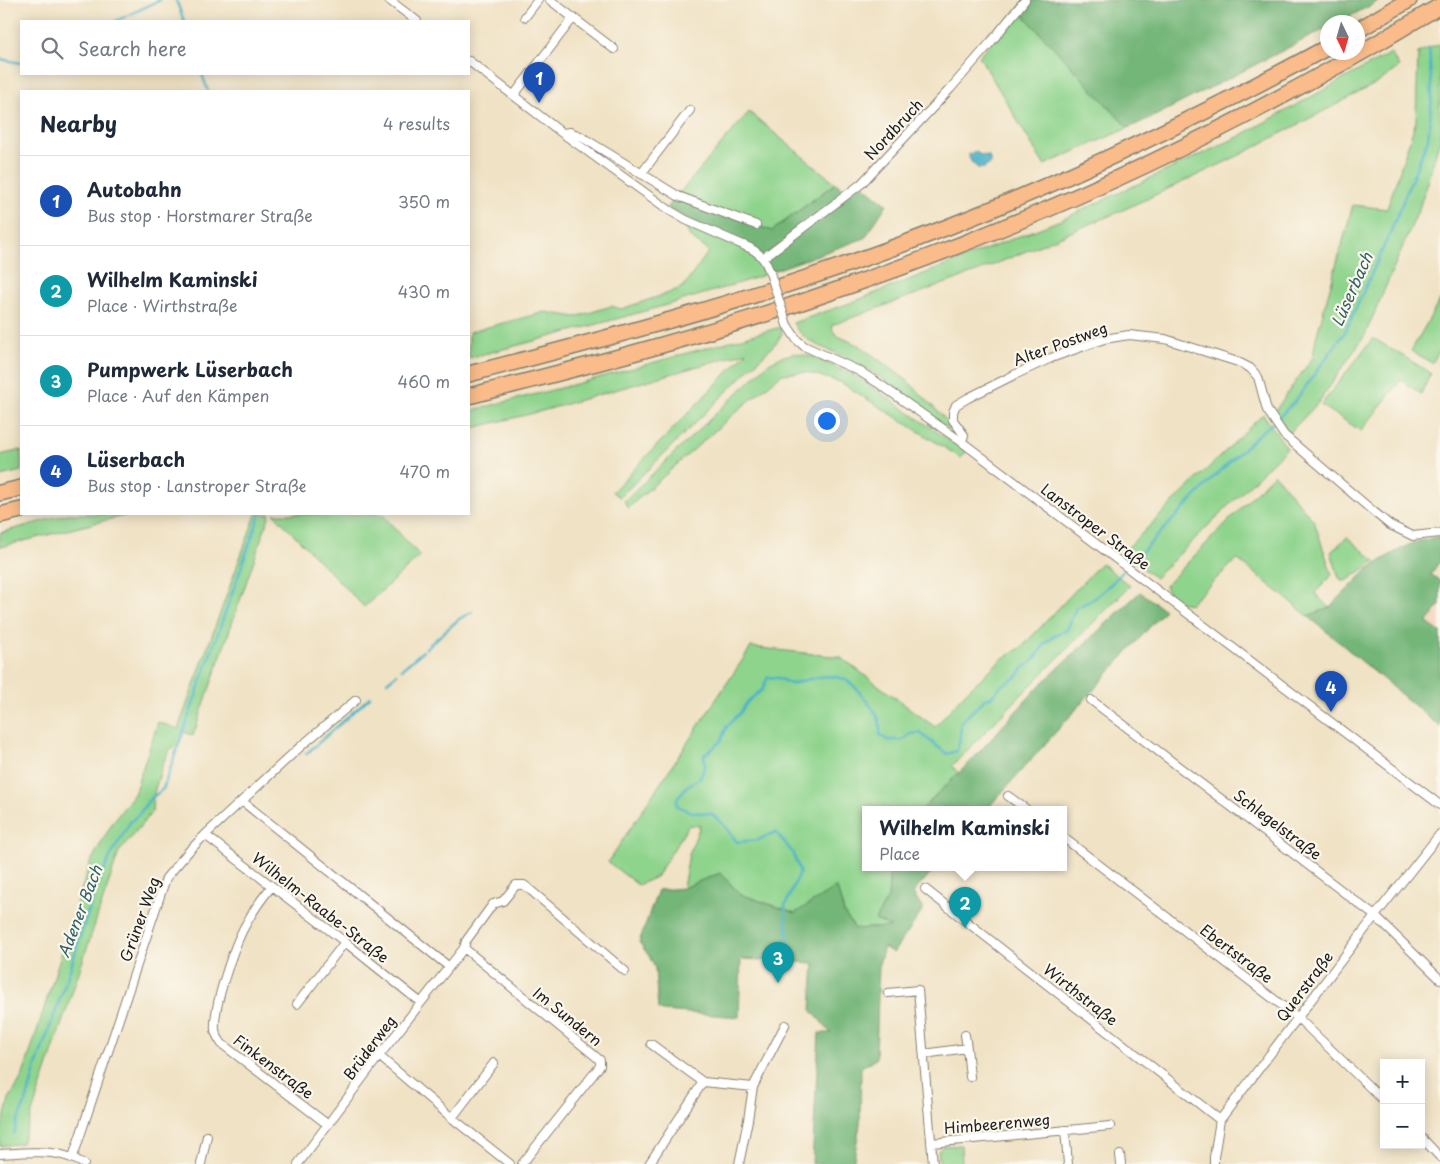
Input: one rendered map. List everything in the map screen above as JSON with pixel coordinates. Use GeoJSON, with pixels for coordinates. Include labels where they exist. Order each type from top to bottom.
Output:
{"type":"FeatureCollection","features":[{"type":"Feature","properties":{"kind":"highway"},"geometry":{"type":"LineString","coordinates":[[1365,26],[1409,0]]}},
{"type":"Feature","properties":{"kind":"highway"},"geometry":{"type":"LineString","coordinates":[[470,396],[620,357],[749,320],[883,274],[975,239],[1061,203],[1197,140],[1335,68],[1440,6]]}},
{"type":"Feature","properties":{"kind":"highway"},"geometry":{"type":"LineString","coordinates":[[470,374],[612,338],[741,300],[924,237],[1054,183],[1144,142],[1230,100],[1320,51]]}},
{"type":"Feature","properties":{"kind":"highway"},"geometry":{"type":"LineString","coordinates":[[0,493],[20,488]]}},
{"type":"Feature","properties":{"kind":"highway"},"geometry":{"type":"LineString","coordinates":[[0,515],[20,510]]}},
{"type":"Feature","properties":{"kind":"street"},"geometry":{"type":"LineString","coordinates":[[389,0],[416,20]]}},
{"type":"Feature","properties":{"kind":"street"},"geometry":{"type":"LineString","coordinates":[[525,17],[538,0]]}},
{"type":"Feature","properties":{"kind":"street"},"geometry":{"type":"LineString","coordinates":[[550,0],[614,49]]}},
{"type":"Feature","properties":{"kind":"street","name":"Nordbruch"},"geometry":{"type":"LineString","coordinates":[[763,258],[861,184],[950,89],[1026,0]]}},
{"type":"Feature","properties":{"kind":"street"},"geometry":{"type":"LineString","coordinates":[[514,95],[573,18]]}},
{"type":"Feature","properties":{"kind":"street"},"geometry":{"type":"LineString","coordinates":[[470,62],[562,133],[669,210],[686,220],[758,252],[763,258]]}},
{"type":"Feature","properties":{"kind":"street"},"geometry":{"type":"LineString","coordinates":[[641,174],[690,110]]}},
{"type":"Feature","properties":{"kind":"street"},"geometry":{"type":"LineString","coordinates":[[562,133],[570,132],[580,136],[678,196],[756,225]]}},
{"type":"Feature","properties":{"kind":"street","name":"Lanstroper Straße"},"geometry":{"type":"LineString","coordinates":[[763,258],[770,273],[787,325],[797,340],[804,346],[859,371],[962,442],[1440,804]]}},
{"type":"Feature","properties":{"kind":"street","name":"Alter Postweg"},"geometry":{"type":"LineString","coordinates":[[962,442],[964,435],[953,420],[953,412],[956,405],[1012,376],[1051,358],[1104,339],[1129,335],[1165,339],[1238,362],[1250,368],[1258,377],[1267,410],[1284,435],[1390,525],[1413,536],[1440,533]]}},
{"type":"Feature","properties":{"kind":"street","name":"Grüner Weg"},"geometry":{"type":"LineString","coordinates":[[74,1157],[166,878],[189,850],[205,835],[300,747],[356,700]]}},
{"type":"Feature","properties":{"kind":"street","name":"Schlegelstraße"},"geometry":{"type":"LineString","coordinates":[[1091,700],[1375,916],[1440,980]]}},
{"type":"Feature","properties":{"kind":"street"},"geometry":{"type":"LineString","coordinates":[[1008,796],[1022,806]]}},
{"type":"Feature","properties":{"kind":"street"},"geometry":{"type":"LineString","coordinates":[[242,801],[448,966]]}},
{"type":"Feature","properties":{"kind":"street","name":"Querstraße"},"geometry":{"type":"LineString","coordinates":[[1214,1164],[1220,1120],[1297,1017],[1440,834]]}},
{"type":"Feature","properties":{"kind":"street","name":"Wilhelm-Raabe-Straße"},"geometry":{"type":"LineString","coordinates":[[205,835],[420,1002]]}},
{"type":"Feature","properties":{"kind":"street","name":"Ebertstraße"},"geometry":{"type":"LineString","coordinates":[[1067,840],[1297,1017],[1380,1097]]}},
{"type":"Feature","properties":{"kind":"street","name":"Brüderweg"},"geometry":{"type":"LineString","coordinates":[[298,1164],[420,1002],[464,948],[466,941],[494,904],[503,901],[516,885],[520,884],[528,888],[625,971]]}},
{"type":"Feature","properties":{"kind":"street","name":"Finkenstraße"},"geometry":{"type":"LineString","coordinates":[[272,886],[245,925],[234,951],[217,1008],[216,1033],[222,1044],[327,1124]]}},
{"type":"Feature","properties":{"kind":"street","name":"Wirthstraße"},"geometry":{"type":"LineString","coordinates":[[925,889],[1220,1120]]}},
{"type":"Feature","properties":{"kind":"street"},"geometry":{"type":"LineString","coordinates":[[297,1004],[345,942]]}},
{"type":"Feature","properties":{"kind":"street","name":"Im Sundern"},"geometry":{"type":"LineString","coordinates":[[464,948],[600,1060],[600,1066],[522,1164]]}},
{"type":"Feature","properties":{"kind":"street"},"geometry":{"type":"LineString","coordinates":[[888,993],[918,990],[933,1164]]}},
{"type":"Feature","properties":{"kind":"street"},"geometry":{"type":"LineString","coordinates":[[739,1164],[753,1087],[785,1025]]}},
{"type":"Feature","properties":{"kind":"street"},"geometry":{"type":"LineString","coordinates":[[966,1035],[970,1077]]}},
{"type":"Feature","properties":{"kind":"street"},"geometry":{"type":"LineString","coordinates":[[651,1044],[703,1082],[753,1087]]}},
{"type":"Feature","properties":{"kind":"street"},"geometry":{"type":"LineString","coordinates":[[924,1054],[967,1048]]}},
{"type":"Feature","properties":{"kind":"street"},"geometry":{"type":"LineString","coordinates":[[379,1056],[510,1164]]}},
{"type":"Feature","properties":{"kind":"street"},"geometry":{"type":"LineString","coordinates":[[452,1118],[494,1063]]}},
{"type":"Feature","properties":{"kind":"street"},"geometry":{"type":"LineString","coordinates":[[649,1164],[703,1082]]}},
{"type":"Feature","properties":{"kind":"street","name":"Himbeerenweg"},"geometry":{"type":"LineString","coordinates":[[931,1143],[1110,1126]]}},
{"type":"Feature","properties":{"kind":"street","name":"Himbeerenweg"},"geometry":{"type":"LineString","coordinates":[[1065,1130],[1068,1164]]}},
{"type":"Feature","properties":{"kind":"street"},"geometry":{"type":"LineString","coordinates":[[201,1164],[206,1136]]}},
{"type":"Feature","properties":{"kind":"street"},"geometry":{"type":"LineString","coordinates":[[1425,1141],[1440,1157]]}},
{"type":"Feature","properties":{"kind":"street"},"geometry":{"type":"LineString","coordinates":[[0,1154],[39,1152],[59,1154],[74,1157],[84,1164]]}},
{"type":"Feature","properties":{"kind":"street"},"geometry":{"type":"LineString","coordinates":[[1120,1155],[1121,1164]]}},
{"type":"Feature","properties":{"kind":"shaded area"},"geometry":{"type":"Polygon","coordinates":[[[1440,605],[1440,632],[1427,623],[1440,605]]]}},
{"type":"Feature","properties":{"kind":"green space"},"geometry":{"type":"Polygon","coordinates":[[[1026,0],[1381,0],[1352,15],[1320,15],[1320,32],[1128,128],[1018,9],[1026,0]]]}},
{"type":"Feature","properties":{"kind":"green space"},"geometry":{"type":"Polygon","coordinates":[[[1018,9],[1128,128],[1044,165],[979,56],[1018,9]]]}},
{"type":"Feature","properties":{"kind":"green space"},"geometry":{"type":"Polygon","coordinates":[[[1440,44],[1440,139],[1420,206],[1365,335],[1318,403],[1289,433],[1275,411],[1313,357],[1316,338],[1353,205],[1387,209],[1416,121],[1418,53],[1440,44]]]}},
{"type":"Feature","properties":{"kind":"green space"},"geometry":{"type":"Polygon","coordinates":[[[1391,53],[1399,67],[1379,82],[1238,156],[1123,210],[979,271],[832,325],[833,331],[838,336],[860,346],[908,381],[953,427],[954,431],[868,370],[804,337],[793,323],[850,303],[1063,219],[1238,137],[1391,53]]]}},
{"type":"Feature","properties":{"kind":"green space"},"geometry":{"type":"Polygon","coordinates":[[[749,112],[835,183],[772,231],[677,196],[749,112]]]}},
{"type":"Feature","properties":{"kind":"green space"},"geometry":{"type":"Polygon","coordinates":[[[836,183],[849,194],[861,184],[887,204],[865,238],[770,272],[764,258],[667,208],[677,196],[772,231],[836,183]]]}},
{"type":"Feature","properties":{"kind":"green space"},"geometry":{"type":"Polygon","coordinates":[[[683,222],[741,248],[755,257],[764,275],[580,329],[470,358],[470,332],[545,312],[576,317],[611,306],[621,309],[684,286],[709,251],[690,237],[683,222]]]}},
{"type":"Feature","properties":{"kind":"green space"},"geometry":{"type":"Polygon","coordinates":[[[1440,300],[1440,350],[1432,363],[1411,351],[1440,300]]]}},
{"type":"Feature","properties":{"kind":"green space"},"geometry":{"type":"Polygon","coordinates":[[[781,327],[782,334],[776,343],[620,497],[612,492],[747,352],[542,411],[470,429],[470,411],[576,384],[781,327]]]}},
{"type":"Feature","properties":{"kind":"green space"},"geometry":{"type":"Polygon","coordinates":[[[1373,338],[1431,373],[1421,394],[1401,380],[1361,431],[1321,405],[1373,338]]]}},
{"type":"Feature","properties":{"kind":"green space"},"geometry":{"type":"Polygon","coordinates":[[[794,353],[813,357],[858,377],[966,452],[961,458],[840,382],[806,372],[782,374],[737,411],[628,508],[624,501],[769,363],[794,353]]]}},
{"type":"Feature","properties":{"kind":"green space"},"geometry":{"type":"Polygon","coordinates":[[[1263,414],[1287,448],[1155,578],[1123,552],[1263,414]]]}},
{"type":"Feature","properties":{"kind":"green space"},"geometry":{"type":"Polygon","coordinates":[[[20,450],[20,471],[0,476],[0,455],[20,450]]]}},
{"type":"Feature","properties":{"kind":"green space"},"geometry":{"type":"Polygon","coordinates":[[[1274,474],[1314,521],[1332,575],[1315,593],[1329,608],[1308,616],[1237,559],[1190,604],[1173,601],[1165,586],[1274,474]]]}},
{"type":"Feature","properties":{"kind":"green space"},"geometry":{"type":"Polygon","coordinates":[[[63,515],[127,515],[0,547],[0,533],[63,515]]]}},
{"type":"Feature","properties":{"kind":"green space"},"geometry":{"type":"Polygon","coordinates":[[[256,515],[270,515],[193,736],[184,732],[179,745],[170,749],[163,763],[153,796],[152,812],[119,852],[22,1143],[0,1146],[0,1135],[9,1099],[22,1078],[90,863],[113,822],[134,794],[158,722],[178,729],[256,515]]]}},
{"type":"Feature","properties":{"kind":"green space"},"geometry":{"type":"Polygon","coordinates":[[[275,515],[383,515],[420,556],[364,607],[275,515]]]}},
{"type":"Feature","properties":{"kind":"green space"},"geometry":{"type":"Polygon","coordinates":[[[1440,536],[1440,561],[1431,574],[1440,581],[1440,605],[1427,623],[1440,632],[1440,727],[1308,616],[1329,608],[1368,569],[1390,555],[1412,543],[1440,536]]]}},
{"type":"Feature","properties":{"kind":"green space"},"geometry":{"type":"Polygon","coordinates":[[[1347,537],[1375,561],[1344,581],[1339,578],[1331,552],[1347,537]]]}},
{"type":"Feature","properties":{"kind":"green space"},"geometry":{"type":"Polygon","coordinates":[[[1101,563],[1130,586],[952,766],[959,773],[925,806],[862,806],[862,871],[890,871],[888,898],[875,920],[892,927],[855,929],[844,913],[837,888],[795,913],[740,894],[720,873],[683,888],[689,854],[700,826],[689,825],[656,877],[638,885],[608,862],[751,647],[840,657],[935,727],[964,694],[1003,658],[1022,647],[1101,563]]]}},
{"type":"Feature","properties":{"kind":"green space"},"geometry":{"type":"Polygon","coordinates":[[[1140,592],[1165,610],[990,806],[925,806],[971,761],[1039,686],[1140,592]]]}},
{"type":"Feature","properties":{"kind":"green space"},"geometry":{"type":"Polygon","coordinates":[[[890,871],[932,871],[913,893],[923,910],[893,953],[884,947],[879,964],[876,1059],[861,1067],[860,1124],[853,1164],[812,1164],[819,1033],[831,1033],[811,1010],[814,963],[741,959],[739,1017],[663,1011],[658,1009],[655,968],[639,942],[658,890],[683,888],[720,873],[740,894],[795,913],[837,887],[844,913],[855,929],[891,927],[875,920],[888,898],[890,871]]]}},
{"type":"Feature","properties":{"kind":"green space"},"geometry":{"type":"Polygon","coordinates":[[[961,1145],[962,1164],[940,1164],[938,1151],[943,1146],[961,1145]]]}},
{"type":"Feature","properties":{"kind":"water"},"geometry":{"type":"Polygon","coordinates":[[[976,152],[989,156],[990,164],[984,168],[978,168],[974,165],[969,154],[976,152]]]}},
{"type":"Feature","properties":{"kind":"waterway","name":"Adener Bach"},"geometry":{"type":"LineString","coordinates":[[118,20],[160,0]]}},
{"type":"Feature","properties":{"kind":"waterway","name":"Adener Bach"},"geometry":{"type":"LineString","coordinates":[[176,0],[184,20]]}},
{"type":"Feature","properties":{"kind":"waterway","name":"Lüserbach"},"geometry":{"type":"LineString","coordinates":[[790,961],[785,906],[800,872],[793,853],[776,832],[758,840],[737,842],[723,824],[712,814],[692,812],[677,806],[677,799],[687,786],[700,778],[705,766],[704,755],[721,741],[727,726],[740,713],[748,701],[762,690],[768,677],[778,678],[791,684],[831,676],[846,680],[855,687],[876,712],[880,724],[880,735],[887,740],[903,740],[910,734],[920,733],[947,754],[957,751],[961,722],[1001,686],[1017,677],[1023,668],[1032,662],[1045,643],[1067,630],[1076,608],[1095,598],[1111,584],[1216,475],[1296,400],[1345,332],[1391,231],[1428,139],[1432,96],[1429,48]]}},
{"type":"Feature","properties":{"kind":"waterway","name":"Adener Bach"},"geometry":{"type":"LineString","coordinates":[[0,59],[20,63]]}},
{"type":"Feature","properties":{"kind":"waterway","name":"Adener Bach"},"geometry":{"type":"LineString","coordinates":[[202,75],[208,90]]}},
{"type":"Feature","properties":{"kind":"waterway","name":"Adener Bach"},"geometry":{"type":"LineString","coordinates":[[14,1133],[27,1099],[36,1066],[69,973],[95,890],[110,857],[130,822],[139,814],[149,800],[163,789],[260,515]]}},
{"type":"Feature","properties":{"kind":"waterway"},"geometry":{"type":"LineString","coordinates":[[426,648],[459,619],[472,612]]}},
{"type":"Feature","properties":{"kind":"waterway"},"geometry":{"type":"LineString","coordinates":[[402,669],[423,651]]}},
{"type":"Feature","properties":{"kind":"waterway"},"geometry":{"type":"LineString","coordinates":[[387,682],[397,674]]}},
{"type":"Feature","properties":{"kind":"waterway"},"geometry":{"type":"LineString","coordinates":[[306,754],[370,697]]}},
{"type":"Feature","properties":{"kind":"place","name":"Autobahn"},"geometry":{"type":"Point","coordinates":[539,103]}},
{"type":"Feature","properties":{"kind":"place","name":"Lüserbach"},"geometry":{"type":"Point","coordinates":[1331,712]}},
{"type":"Feature","properties":{"kind":"place","name":"Wilhelm Kaminski"},"geometry":{"type":"Point","coordinates":[965,928]}},
{"type":"Feature","properties":{"kind":"place","name":"Pumpwerk Lüserbach"},"geometry":{"type":"Point","coordinates":[778,983]}}]}
